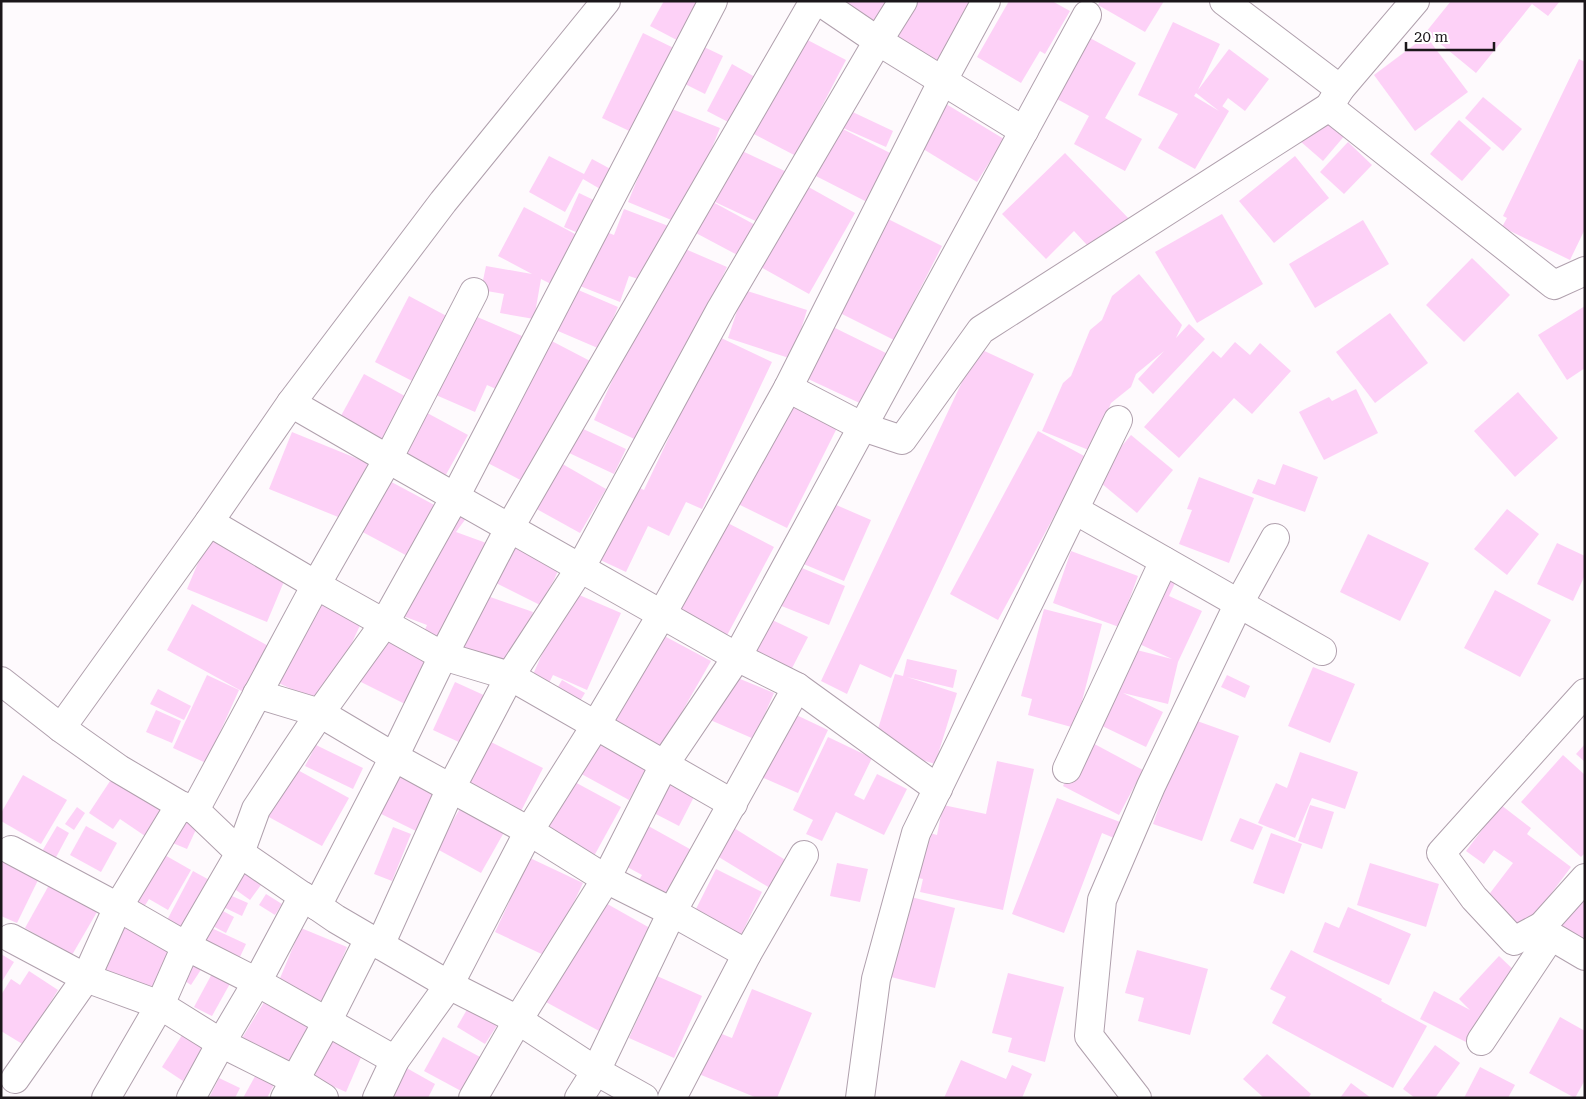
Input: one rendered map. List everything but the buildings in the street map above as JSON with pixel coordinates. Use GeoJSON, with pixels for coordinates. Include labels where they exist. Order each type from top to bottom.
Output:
{"type":"FeatureCollection","features":[{"type":"Feature","properties":{"kind":"street"},"geometry":{"type":"LineString","coordinates":[[61,728],[209,522],[291,403],[442,202],[606,1]]}},
{"type":"Feature","properties":{"kind":"street"},"geometry":{"type":"LineString","coordinates":[[106,1098],[160,1005],[186,946],[240,853],[256,810],[320,713],[384,624],[455,497],[713,1]]}},
{"type":"Feature","properties":{"kind":"street"},"geometry":{"type":"LineString","coordinates":[[191,1098],[257,982],[310,901],[394,757],[442,656],[510,527],[814,1]]}},
{"type":"Feature","properties":{"kind":"street"},"geometry":{"type":"LineString","coordinates":[[819,1],[878,41],[1024,131]]}},
{"type":"Feature","properties":{"kind":"street"},"geometry":{"type":"LineString","coordinates":[[290,1089],[327,1022],[375,942],[451,788],[510,676],[581,568],[721,309],[903,1]]}},
{"type":"Feature","properties":{"kind":"street"},"geometry":{"type":"LineString","coordinates":[[377,1098],[395,1060],[449,985],[529,831],[596,725],[662,614],[788,388],[942,80],[986,1]]}},
{"type":"Feature","properties":{"kind":"street"},"geometry":{"type":"LineString","coordinates":[[1224,1],[1334,98],[1554,285],[1585,271]]}},
{"type":"Feature","properties":{"kind":"street"},"geometry":{"type":"LineString","coordinates":[[788,388],[863,427],[902,440],[981,330],[1334,98],[1415,1]]}},
{"type":"Feature","properties":{"kind":"street"},"geometry":{"type":"LineString","coordinates":[[474,1098],[518,1020],[606,879],[664,765],[738,657],[1087,15]]}},
{"type":"Feature","properties":{"kind":"street"},"geometry":{"type":"LineString","coordinates":[[15,1079],[86,978],[118,907],[187,808],[257,694],[316,585],[388,459],[474,292]]}},
{"type":"Feature","properties":{"kind":"street"},"geometry":{"type":"LineString","coordinates":[[291,403],[738,657],[797,687],[938,789]]}},
{"type":"Feature","properties":{"kind":"street"},"geometry":{"type":"LineString","coordinates":[[860,1098],[876,979],[916,833],[1118,420]]}},
{"type":"Feature","properties":{"kind":"street"},"geometry":{"type":"LineString","coordinates":[[1075,510],[1322,651]]}},
{"type":"Feature","properties":{"kind":"street"},"geometry":{"type":"LineString","coordinates":[[209,522],[442,656],[510,676],[733,804]]}},
{"type":"Feature","properties":{"kind":"street"},"geometry":{"type":"LineString","coordinates":[[1137,1098],[1089,1036],[1102,900],[1152,786],[1240,604],[1275,538]]}},
{"type":"Feature","properties":{"kind":"street"},"geometry":{"type":"LineString","coordinates":[[1067,768],[1164,561]]}},
{"type":"Feature","properties":{"kind":"street"},"geometry":{"type":"LineString","coordinates":[[1,681],[61,728],[119,768],[187,808],[240,853],[310,901],[449,985],[518,1020],[596,1071],[644,1098]]}},
{"type":"Feature","properties":{"kind":"street"},"geometry":{"type":"LineString","coordinates":[[579,1098],[596,1071],[672,912],[797,687]]}},
{"type":"Feature","properties":{"kind":"street"},"geometry":{"type":"LineString","coordinates":[[1547,931],[1514,941],[1474,898],[1441,853],[1585,693]]}},
{"type":"Feature","properties":{"kind":"street"},"geometry":{"type":"LineString","coordinates":[[257,694],[320,713],[394,757],[529,831],[606,879],[672,912],[747,954]]}},
{"type":"Feature","properties":{"kind":"street"},"geometry":{"type":"LineString","coordinates":[[11,850],[186,946],[257,982],[395,1060]]}},
{"type":"Feature","properties":{"kind":"street"},"geometry":{"type":"LineString","coordinates":[[672,1098],[747,954],[804,855]]}},
{"type":"Feature","properties":{"kind":"street"},"geometry":{"type":"LineString","coordinates":[[1481,1041],[1547,931],[1585,878]]}},
{"type":"Feature","properties":{"kind":"street"},"geometry":{"type":"LineString","coordinates":[[1547,931],[1585,956]]}},
{"type":"Feature","properties":{"kind":"street"},"geometry":{"type":"LineString","coordinates":[[11,938],[86,978],[160,1005],[290,1089],[324,1098]]}}]}
